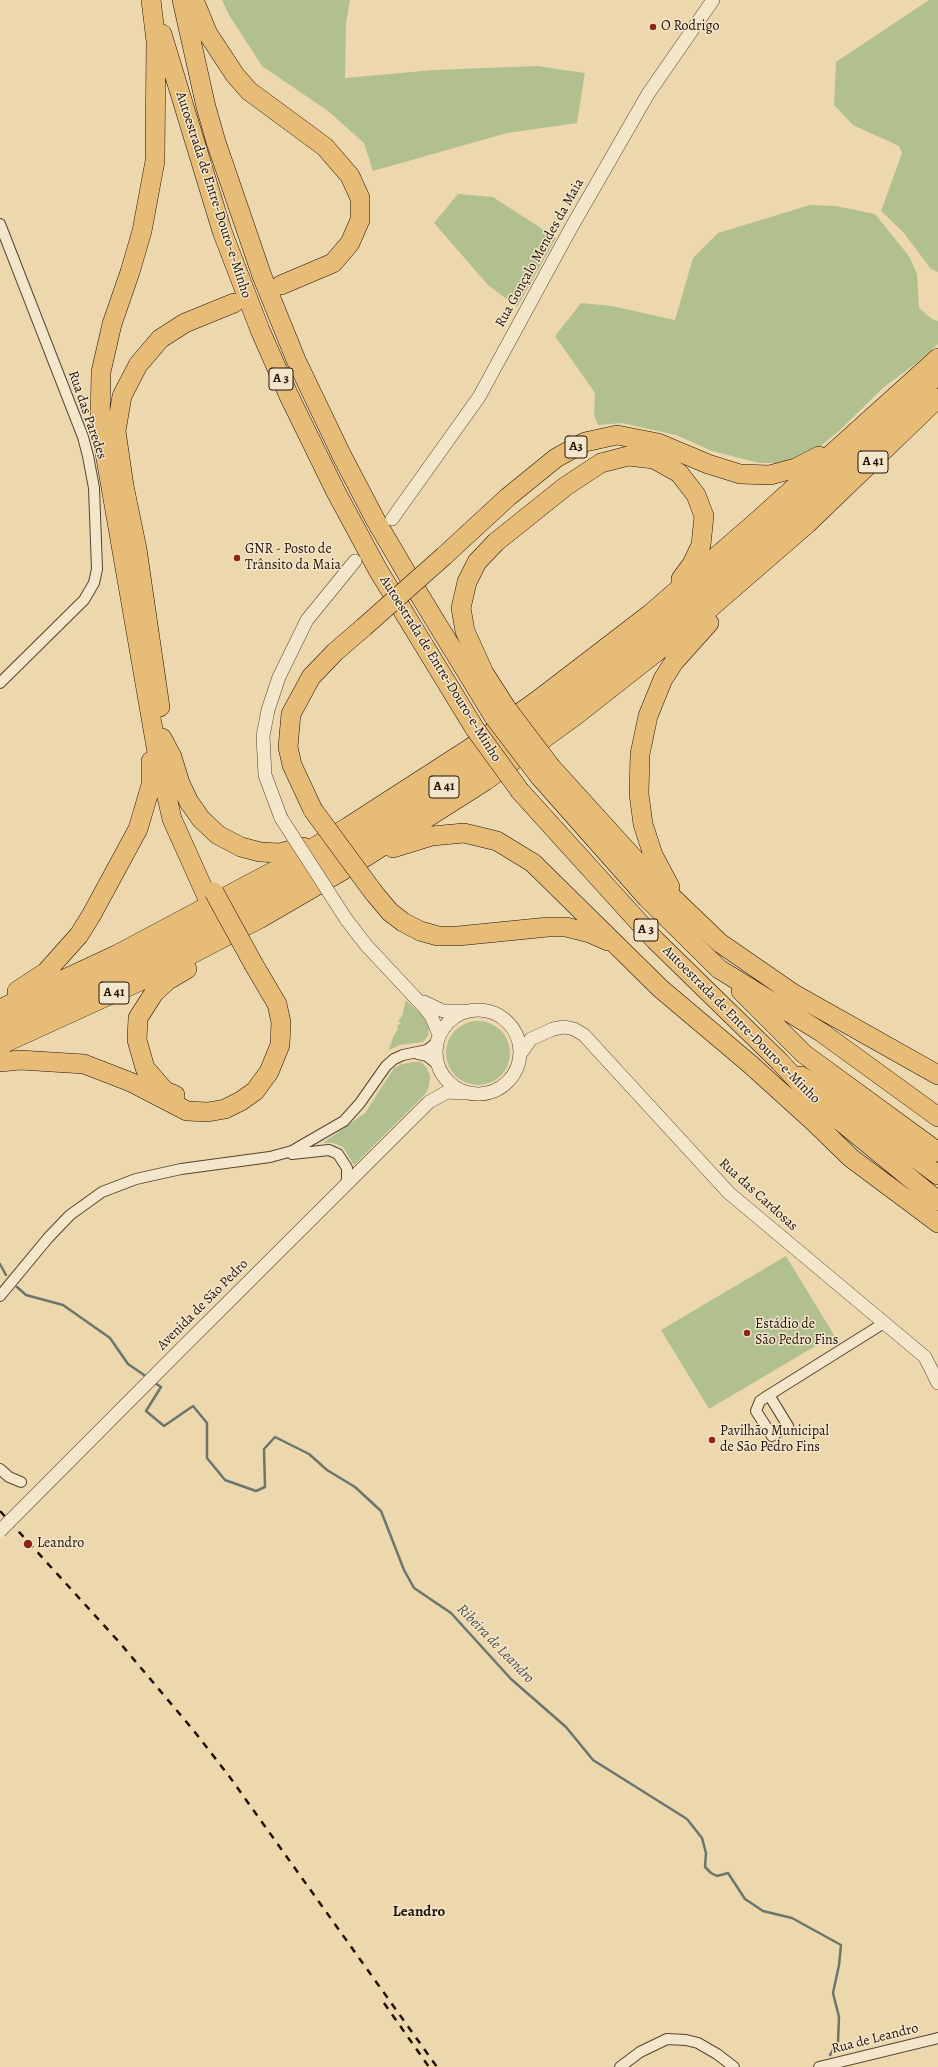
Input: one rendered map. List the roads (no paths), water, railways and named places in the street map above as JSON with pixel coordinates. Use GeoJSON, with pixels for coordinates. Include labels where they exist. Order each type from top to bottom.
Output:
{"type":"FeatureCollection","features":[{"type":"Feature","properties":{"kind":"highway"},"geometry":{"type":"LineString","coordinates":[[152,0],[156,41],[155,160],[142,231],[112,324],[103,365],[100,424],[150,716],[172,819],[210,895],[250,967],[267,1008],[271,1025],[271,1041],[263,1064],[248,1084],[237,1093],[224,1099],[195,1101],[165,1091],[144,1068],[137,1040],[138,1018],[154,993],[168,980],[200,960],[214,943]]}},
{"type":"Feature","properties":{"kind":"highway","name":"Autoestrada de Entre-Douro-e-Minho"},"geometry":{"type":"LineString","coordinates":[[152,0],[196,152],[222,232],[274,364],[320,460],[371,556],[475,729],[520,791],[655,940],[780,1062],[816,1102],[938,1200]]}},
{"type":"Feature","properties":{"kind":"highway","name":"Autoestrada de Entre-Douro-e-Minho"},"geometry":{"type":"LineString","coordinates":[[182,0],[216,142],[262,276],[294,353],[342,456],[379,527],[501,713]]}},
{"type":"Feature","properties":{"kind":"highway"},"geometry":{"type":"LineString","coordinates":[[194,0],[208,34],[235,75],[249,91],[324,147],[350,176],[360,198],[360,220],[350,242],[333,263],[281,285]]}},
{"type":"Feature","properties":{"kind":"highway"},"geometry":{"type":"LineString","coordinates":[[210,895],[180,816],[170,781],[162,738],[160,706],[148,616],[116,431],[122,396],[138,365],[160,339],[185,323],[234,303]]}},
{"type":"Feature","properties":{"kind":"highway"},"geometry":{"type":"LineString","coordinates":[[0,1009],[118,954],[200,912],[348,827],[437,770],[525,710],[650,614],[743,534],[938,358]]}},
{"type":"Feature","properties":{"kind":"highway","name":"A 41"},"geometry":{"type":"LineString","coordinates":[[0,1026],[98,981],[262,896],[384,825],[472,768],[601,675],[708,588],[838,472],[938,374]]}},
{"type":"Feature","properties":{"kind":"highway","name":"A 41"},"geometry":{"type":"LineString","coordinates":[[0,1044],[103,998],[214,943],[359,861],[438,811],[544,739],[649,659],[754,571],[848,486],[938,398]]}},
{"type":"Feature","properties":{"kind":"highway","name":"A3"},"geometry":{"type":"LineString","coordinates":[[620,947],[590,933],[566,927],[548,927],[458,936],[438,936],[420,931],[403,922],[390,912],[374,893],[313,810],[292,764],[288,747],[291,714],[311,677],[335,652],[444,556],[508,497],[556,458],[585,442],[617,435],[658,443],[708,464],[740,474],[770,475],[796,468],[854,434]]}},
{"type":"Feature","properties":{"kind":"highway"},"geometry":{"type":"LineString","coordinates":[[650,614],[692,564],[701,545],[704,516],[696,495],[679,473],[654,459],[628,456],[601,463],[566,486],[496,542],[477,562],[467,582],[461,608],[465,631],[501,713],[545,772],[648,874],[720,943],[794,994],[938,1075]]}},
{"type":"Feature","properties":{"kind":"highway"},"geometry":{"type":"LineString","coordinates":[[695,920],[660,870],[648,840],[639,794],[640,754],[648,716],[655,696],[674,662],[704,628],[737,599],[754,571]]}},
{"type":"Feature","properties":{"kind":"highway"},"geometry":{"type":"LineString","coordinates":[[0,1002],[46,972],[70,946],[92,914],[138,829],[151,785],[150,716]]}},
{"type":"Feature","properties":{"kind":"highway"},"geometry":{"type":"LineString","coordinates":[[162,738],[172,757],[180,783],[193,807],[211,829],[233,844],[255,851],[280,853],[314,844],[348,827]]}},
{"type":"Feature","properties":{"kind":"highway","name":"Autoestrada de Entre-Douro-e-Minho"},"geometry":{"type":"LineString","coordinates":[[545,772],[648,898],[719,969],[820,1032],[938,1117]]}},
{"type":"Feature","properties":{"kind":"highway"},"geometry":{"type":"LineString","coordinates":[[359,861],[432,836],[464,833],[497,841],[534,863],[661,989],[761,1074],[852,1158],[938,1223]]}},
{"type":"Feature","properties":{"kind":"highway"},"geometry":{"type":"LineString","coordinates":[[0,1062],[20,1060],[84,1064],[133,1084],[187,1111],[208,1112],[225,1109],[255,1091],[269,1072],[280,1045],[281,1022],[277,1004],[250,967]]}},
{"type":"Feature","properties":{"kind":"highway","name":"A 3"},"geometry":{"type":"LineString","coordinates":[[719,969],[804,1054],[938,1152]]}},
{"type":"Feature","properties":{"kind":"highway","name":"A 3"},"geometry":{"type":"LineString","coordinates":[[780,1062],[828,1093],[938,1176]]}},
{"type":"Feature","properties":{"kind":"street","name":"Rua Gonçalo Mendes da Maia"},"geometry":{"type":"LineString","coordinates":[[392,519],[479,397],[571,228],[648,94],[713,0]]}},
{"type":"Feature","properties":{"kind":"street","name":"Rua das Paredes"},"geometry":{"type":"LineString","coordinates":[[0,224],[87,450],[94,488],[97,569],[94,584],[84,600],[0,683]]}},
{"type":"Feature","properties":{"kind":"street"},"geometry":{"type":"LineString","coordinates":[[355,561],[307,620],[279,677],[268,710],[263,736],[265,775],[281,818],[346,919],[375,956],[416,997],[431,1016],[438,1039],[438,1068]]}},
{"type":"Feature","properties":{"kind":"street"},"geometry":{"type":"LineString","coordinates":[[414,1054],[427,1056],[438,1068],[447,1082],[466,1094],[485,1094],[503,1087],[512,1078],[518,1066],[521,1053],[518,1038],[510,1024],[503,1018],[491,1012],[477,1010],[443,1011],[435,1009],[416,997]]}},
{"type":"Feature","properties":{"kind":"street"},"geometry":{"type":"LineString","coordinates":[[270,1157],[292,1151],[344,1121],[360,1103],[386,1066],[403,1055],[414,1054],[427,1050],[438,1039],[451,1020],[468,1011]]}},
{"type":"Feature","properties":{"kind":"street","name":"Rua das Cardosas"},"geometry":{"type":"LineString","coordinates":[[510,1024],[522,1032],[530,1035],[564,1027],[574,1029],[584,1035],[729,1193],[925,1356],[938,1383]]}},
{"type":"Feature","properties":{"kind":"street","name":"Rua das Cardosas"},"geometry":{"type":"LineString","coordinates":[[521,1053],[531,1039],[539,1034]]}},
{"type":"Feature","properties":{"kind":"street","name":"Avenida de São Pedro"},"geometry":{"type":"LineString","coordinates":[[0,1531],[429,1102],[438,1086],[438,1068]]}},
{"type":"Feature","properties":{"kind":"street","name":"Avenida de São Pedro"},"geometry":{"type":"LineString","coordinates":[[429,1102],[447,1092],[466,1094]]}},
{"type":"Feature","properties":{"kind":"street"},"geometry":{"type":"LineString","coordinates":[[0,1296],[48,1238],[66,1219],[102,1192],[136,1179],[181,1169],[316,1150],[329,1150],[338,1154],[347,1168],[347,1180],[344,1188]]}},
{"type":"Feature","properties":{"kind":"street"},"geometry":{"type":"LineString","coordinates":[[769,1395],[884,1323]]}},
{"type":"Feature","properties":{"kind":"street"},"geometry":{"type":"LineString","coordinates":[[0,1469],[9,1477],[21,1482]]}},
{"type":"Feature","properties":{"kind":"street","name":"Rua de Leandro"},"geometry":{"type":"LineString","coordinates":[[818,2067],[938,2038]]}},
{"type":"Feature","properties":{"kind":"street"},"geometry":{"type":"LineString","coordinates":[[620,2067],[640,2052],[667,2039],[686,2040],[698,2044],[717,2054],[734,2067]]}},
{"type":"Feature","properties":{"kind":"waterway","name":"Ribeira de Leandro"},"geometry":{"type":"LineString","coordinates":[[0,1264],[6,1275]]}},
{"type":"Feature","properties":{"kind":"waterway","name":"Ribeira de Leandro"},"geometry":{"type":"LineString","coordinates":[[17,1287],[26,1295],[63,1305],[110,1338],[128,1364],[147,1377]]}},
{"type":"Feature","properties":{"kind":"waterway","name":"Ribeira de Leandro"},"geometry":{"type":"LineString","coordinates":[[155,1383],[161,1387],[146,1411],[164,1426],[193,1406],[207,1423],[207,1458],[225,1480],[256,1491],[265,1487],[264,1449],[275,1437],[309,1454],[327,1470],[355,1487],[381,1511],[404,1570],[414,1588],[451,1613],[511,1679],[566,1727],[593,1760],[687,1819],[702,1838],[706,1853],[705,1867],[711,1873],[717,1876],[728,1873],[745,1899],[763,1911],[792,1918],[841,1945],[839,1965],[833,1993],[839,2017],[838,2042],[830,2055]]}},
{"type":"Feature","properties":{"kind":"railway"},"geometry":{"type":"LineString","coordinates":[[0,1511],[120,1643],[194,1731],[229,1776],[437,2067]]}},
{"type":"Feature","properties":{"kind":"railway"},"geometry":{"type":"LineString","coordinates":[[384,2003],[429,2067]]}},
{"type":"Feature","properties":{"kind":"place","name":"O Rodrigo"},"geometry":{"type":"Point","coordinates":[653,27]}},
{"type":"Feature","properties":{"kind":"place","name":"GNR - Posto de Trânsito da Maia"},"geometry":{"type":"Point","coordinates":[237,558]}},
{"type":"Feature","properties":{"kind":"place","name":"Estádio de São Pedro Fins"},"geometry":{"type":"Point","coordinates":[747,1333]}},
{"type":"Feature","properties":{"kind":"place","name":"Pavilhão Municipal de São Pedro Fins"},"geometry":{"type":"Point","coordinates":[712,1440]}},
{"type":"Feature","properties":{"kind":"place","name":"Leandro"},"geometry":{"type":"Point","coordinates":[28,1544]}},
{"type":"Feature","properties":{"kind":"district","name":"Leandro"},"geometry":{"type":"Point","coordinates":[419,1912]}}]}
